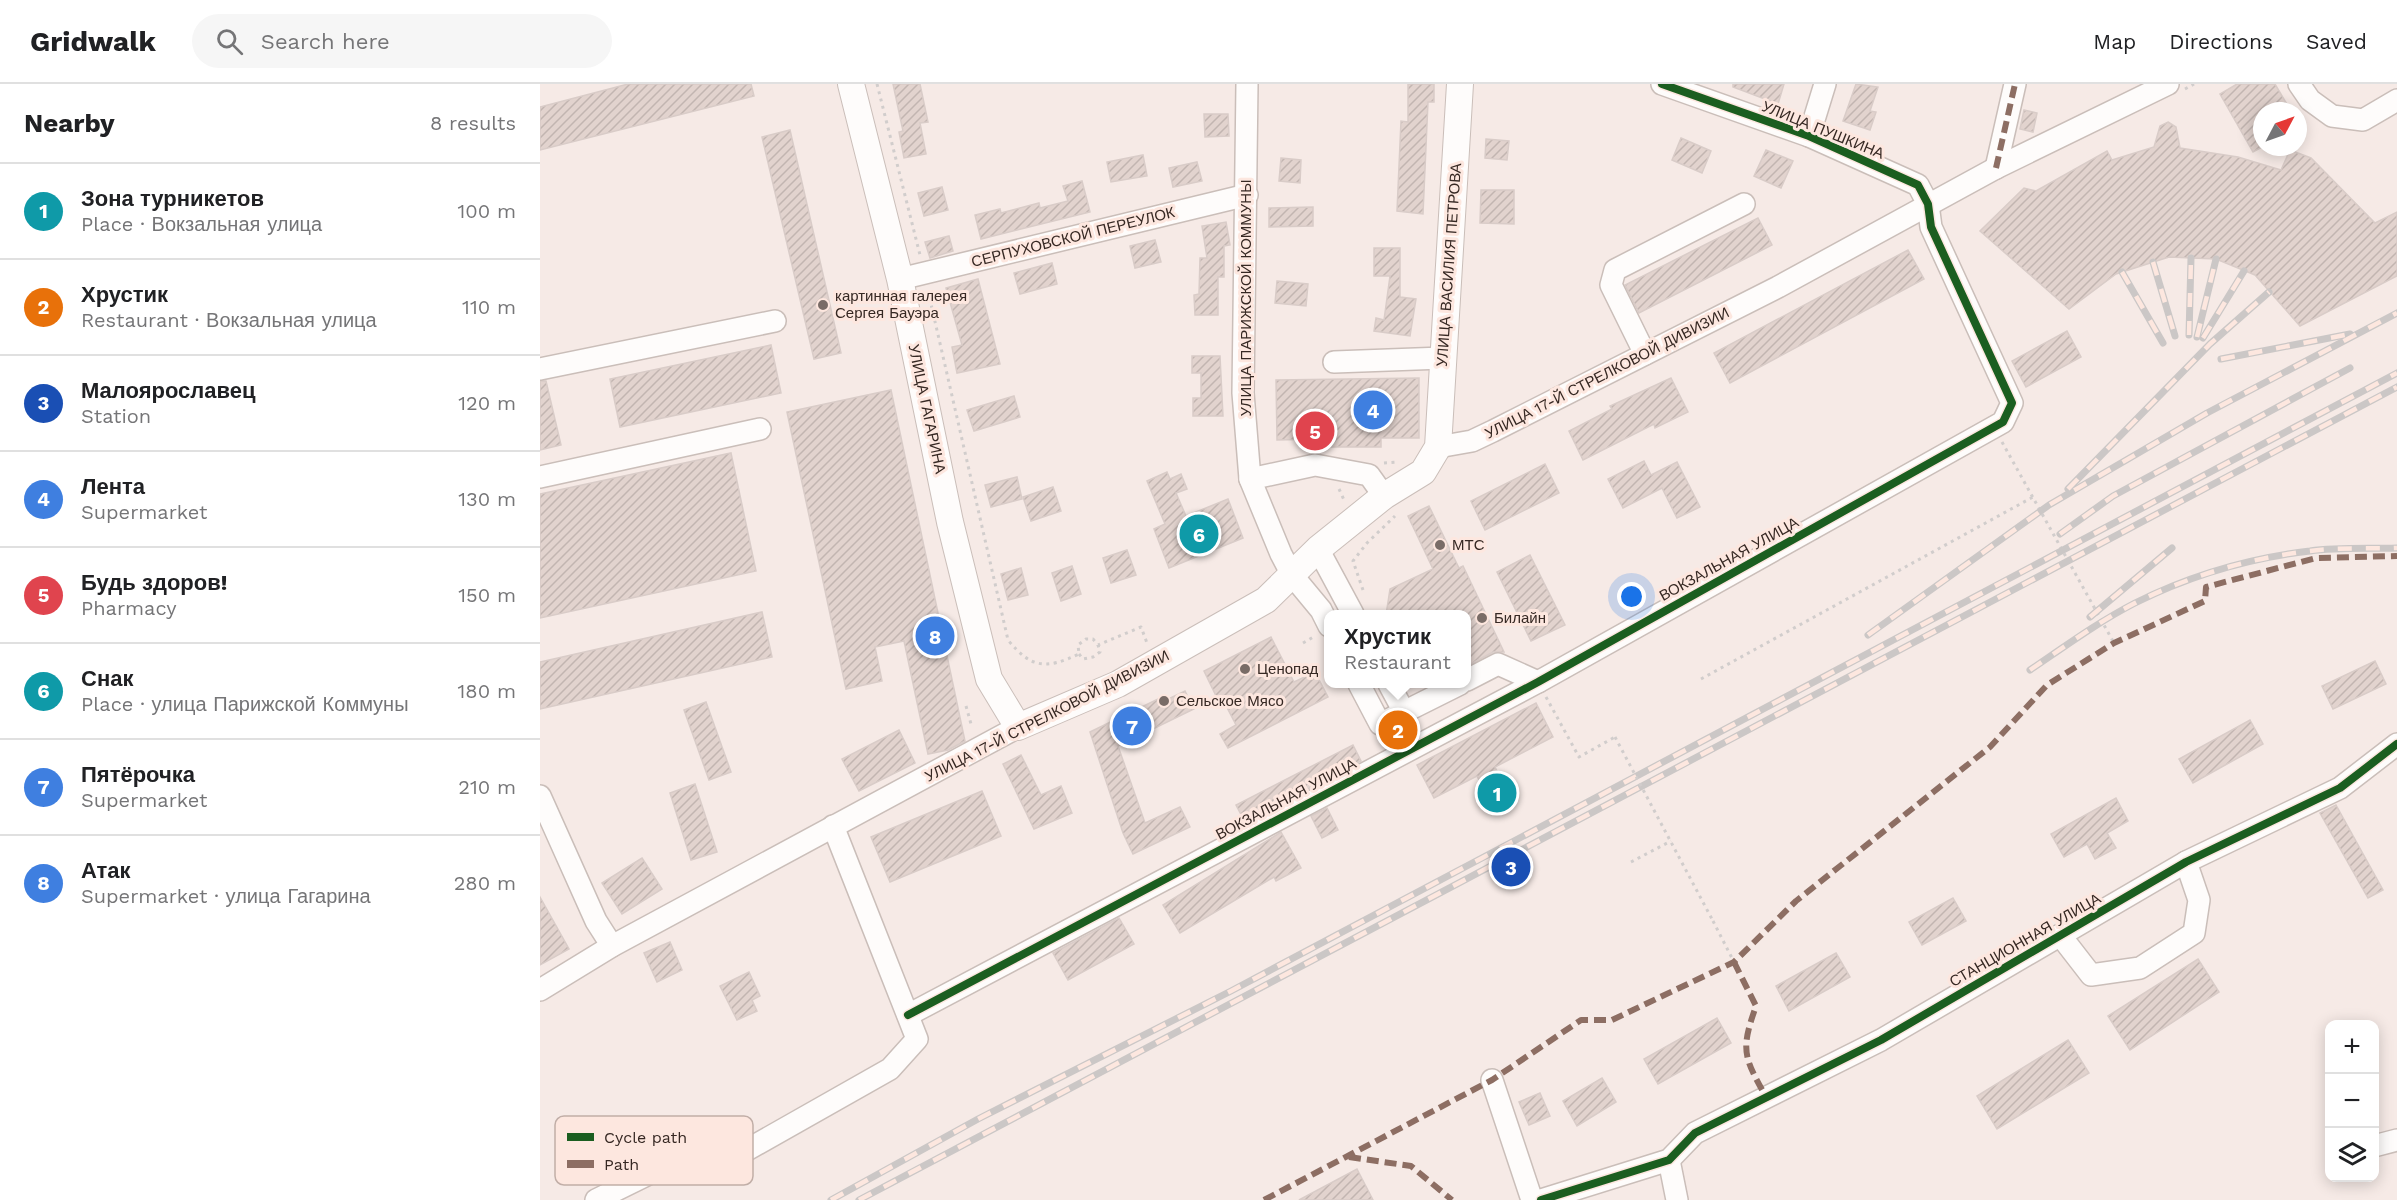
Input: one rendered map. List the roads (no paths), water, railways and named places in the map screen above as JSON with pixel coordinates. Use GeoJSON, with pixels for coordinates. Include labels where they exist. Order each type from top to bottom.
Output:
{"type":"FeatureCollection","features":[{"type":"Feature","properties":{"kind":"main road","name":"УЛИЦА ГАГАРИНА"},"geometry":{"type":"LineString","coordinates":[[851,84],[912,276],[950,522],[989,679],[1018,727]]}},
{"type":"Feature","properties":{"kind":"main road","name":"УЛИЦА ВАСИЛИЯ ПЕТРОВА"},"geometry":{"type":"LineString","coordinates":[[1438,447],[1460,84]]}},
{"type":"Feature","properties":{"kind":"main road","name":"УЛИЦА 17-Й СТРЕЛКОВОЙ ДИВИЗИИ"},"geometry":{"type":"LineString","coordinates":[[1018,727],[1118,684],[1266,600],[1318,549],[1384,496],[1423,472],[1438,447]]}},
{"type":"Feature","properties":{"kind":"street","name":"УЛИЦА ПАРИЖСКОЙ КОММУНЫ"},"geometry":{"type":"LineString","coordinates":[[1247,84],[1243,393],[1250,479],[1293,575],[1324,617]]}},
{"type":"Feature","properties":{"kind":"street","name":"УЛИЦА ПУШКИНА"},"geometry":{"type":"LineString","coordinates":[[1662,84],[1809,136],[1918,185],[1928,204]]}},
{"type":"Feature","properties":{"kind":"street"},"geometry":{"type":"LineString","coordinates":[[1809,136],[1825,84]]}},
{"type":"Feature","properties":{"kind":"street"},"geometry":{"type":"LineString","coordinates":[[1996,168],[2015,84]]}},
{"type":"Feature","properties":{"kind":"street","name":"УЛИЦА 17-Й СТРЕЛКОВОЙ ДИВИЗИИ"},"geometry":{"type":"LineString","coordinates":[[1438,447],[1482,436],[1778,287],[1996,168],[2168,84]]}},
{"type":"Feature","properties":{"kind":"street"},"geometry":{"type":"LineString","coordinates":[[2299,84],[2310,100],[2332,116],[2363,120],[2397,100]]}},
{"type":"Feature","properties":{"kind":"street","name":"СЕРПУХОВСКОЙ ПЕРЕУЛОК"},"geometry":{"type":"LineString","coordinates":[[912,276],[1247,195]]}},
{"type":"Feature","properties":{"kind":"street"},"geometry":{"type":"LineString","coordinates":[[1645,354],[1611,285],[1615,270],[1744,204]]}},
{"type":"Feature","properties":{"kind":"street","name":"ВОКЗАЛЬНАЯ УЛИЦА"},"geometry":{"type":"LineString","coordinates":[[908,1015],[1538,682],[2003,422],[2012,403],[1931,227],[1928,204]]}},
{"type":"Feature","properties":{"kind":"street"},"geometry":{"type":"LineString","coordinates":[[540,369],[775,321]]}},
{"type":"Feature","properties":{"kind":"street"},"geometry":{"type":"LineString","coordinates":[[1334,362],[1443,358]]}},
{"type":"Feature","properties":{"kind":"street"},"geometry":{"type":"LineString","coordinates":[[540,477],[760,429]]}},
{"type":"Feature","properties":{"kind":"street"},"geometry":{"type":"LineString","coordinates":[[1250,479],[1316,465],[1369,475],[1384,496]]}},
{"type":"Feature","properties":{"kind":"street"},"geometry":{"type":"LineString","coordinates":[[1318,549],[1355,604]]}},
{"type":"Feature","properties":{"kind":"street"},"geometry":{"type":"LineString","coordinates":[[1471,678],[1498,664],[1538,682]]}},
{"type":"Feature","properties":{"kind":"street"},"geometry":{"type":"LineString","coordinates":[[1361,688],[1380,724],[1452,688]]}},
{"type":"Feature","properties":{"kind":"street"},"geometry":{"type":"LineString","coordinates":[[1391,688],[1404,712]]}},
{"type":"Feature","properties":{"kind":"street","name":"УЛИЦА 17-Й СТРЕЛКОВОЙ ДИВИЗИИ"},"geometry":{"type":"LineString","coordinates":[[540,990],[612,946],[1018,727]]}},
{"type":"Feature","properties":{"kind":"street","name":"СТАНЦИОННАЯ УЛИЦА"},"geometry":{"type":"LineString","coordinates":[[1669,1160],[1695,1133],[1881,1040],[2187,862],[2340,788],[2397,744]]}},
{"type":"Feature","properties":{"kind":"street"},"geometry":{"type":"LineString","coordinates":[[540,796],[596,921],[612,946]]}},
{"type":"Feature","properties":{"kind":"street"},"geometry":{"type":"LineString","coordinates":[[753,1147],[890,1069],[917,1039],[833,826]]}},
{"type":"Feature","properties":{"kind":"street"},"geometry":{"type":"LineString","coordinates":[[2060,935],[2091,975],[2140,968],[2194,933],[2199,900],[2187,862]]}},
{"type":"Feature","properties":{"kind":"street"},"geometry":{"type":"LineString","coordinates":[[1492,1080],[1532,1200]]}},
{"type":"Feature","properties":{"kind":"street"},"geometry":{"type":"LineString","coordinates":[[2379,1145],[2397,1140]]}},
{"type":"Feature","properties":{"kind":"street"},"geometry":{"type":"LineString","coordinates":[[1541,1200],[1669,1160],[1677,1200]]}},
{"type":"Feature","properties":{"kind":"street"},"geometry":{"type":"LineString","coordinates":[[596,1200],[626,1185]]}},
{"type":"Feature","properties":{"kind":"railway"},"geometry":{"type":"LineString","coordinates":[[2189,335],[2191,258]]}},
{"type":"Feature","properties":{"kind":"railway"},"geometry":{"type":"LineString","coordinates":[[2197,337],[2216,259]]}},
{"type":"Feature","properties":{"kind":"railway"},"geometry":{"type":"LineString","coordinates":[[2153,262],[2175,336]]}},
{"type":"Feature","properties":{"kind":"railway"},"geometry":{"type":"LineString","coordinates":[[2203,338],[2244,271]]}},
{"type":"Feature","properties":{"kind":"railway"},"geometry":{"type":"LineString","coordinates":[[2122,272],[2163,343]]}},
{"type":"Feature","properties":{"kind":"railway"},"geometry":{"type":"LineString","coordinates":[[2068,489],[2210,344],[2269,292]]}},
{"type":"Feature","properties":{"kind":"railway"},"geometry":{"type":"LineString","coordinates":[[1868,635],[2049,505],[2207,413],[2397,313]]}},
{"type":"Feature","properties":{"kind":"railway"},"geometry":{"type":"LineString","coordinates":[[2221,359],[2350,334]]}},
{"type":"Feature","properties":{"kind":"railway"},"geometry":{"type":"LineString","coordinates":[[2060,534],[2113,496],[2350,368]]}},
{"type":"Feature","properties":{"kind":"railway"},"geometry":{"type":"LineString","coordinates":[[831,1200],[978,1119],[1231,991],[2397,373]]}},
{"type":"Feature","properties":{"kind":"railway"},"geometry":{"type":"LineString","coordinates":[[859,1200],[2397,387]]}},
{"type":"Feature","properties":{"kind":"railway"},"geometry":{"type":"LineString","coordinates":[[2090,617],[2172,548]]}},
{"type":"Feature","properties":{"kind":"railway"},"geometry":{"type":"LineString","coordinates":[[2030,670],[2121,610],[2156,593],[2198,577],[2242,563],[2287,554],[2331,549],[2397,548]]}},
{"type":"Feature","properties":{"kind":"place","name":"картинная галерея Сергея Бауэра"},"geometry":{"type":"Point","coordinates":[823,305]}},
{"type":"Feature","properties":{"kind":"place","name":"Лента"},"geometry":{"type":"Point","coordinates":[1373,410]}},
{"type":"Feature","properties":{"kind":"place","name":"Будь здоров!"},"geometry":{"type":"Point","coordinates":[1315,431]}},
{"type":"Feature","properties":{"kind":"place","name":"Снак"},"geometry":{"type":"Point","coordinates":[1199,534]}},
{"type":"Feature","properties":{"kind":"place","name":"МТС"},"geometry":{"type":"Point","coordinates":[1440,545]}},
{"type":"Feature","properties":{"kind":"place","name":"Билайн"},"geometry":{"type":"Point","coordinates":[1482,618]}},
{"type":"Feature","properties":{"kind":"place","name":"Атак"},"geometry":{"type":"Point","coordinates":[935,636]}},
{"type":"Feature","properties":{"kind":"place","name":"Ценопад"},"geometry":{"type":"Point","coordinates":[1245,669]}},
{"type":"Feature","properties":{"kind":"place","name":"Сельское Мясо"},"geometry":{"type":"Point","coordinates":[1164,701]}},
{"type":"Feature","properties":{"kind":"place","name":"Пятёрочка"},"geometry":{"type":"Point","coordinates":[1132,726]}},
{"type":"Feature","properties":{"kind":"place","name":"Хрустик"},"geometry":{"type":"Point","coordinates":[1398,730]}},
{"type":"Feature","properties":{"kind":"place","name":"Зона турникетов"},"geometry":{"type":"Point","coordinates":[1497,793]}},
{"type":"Feature","properties":{"kind":"place","name":"Малоярославец"},"geometry":{"type":"Point","coordinates":[1511,867]}}]}
